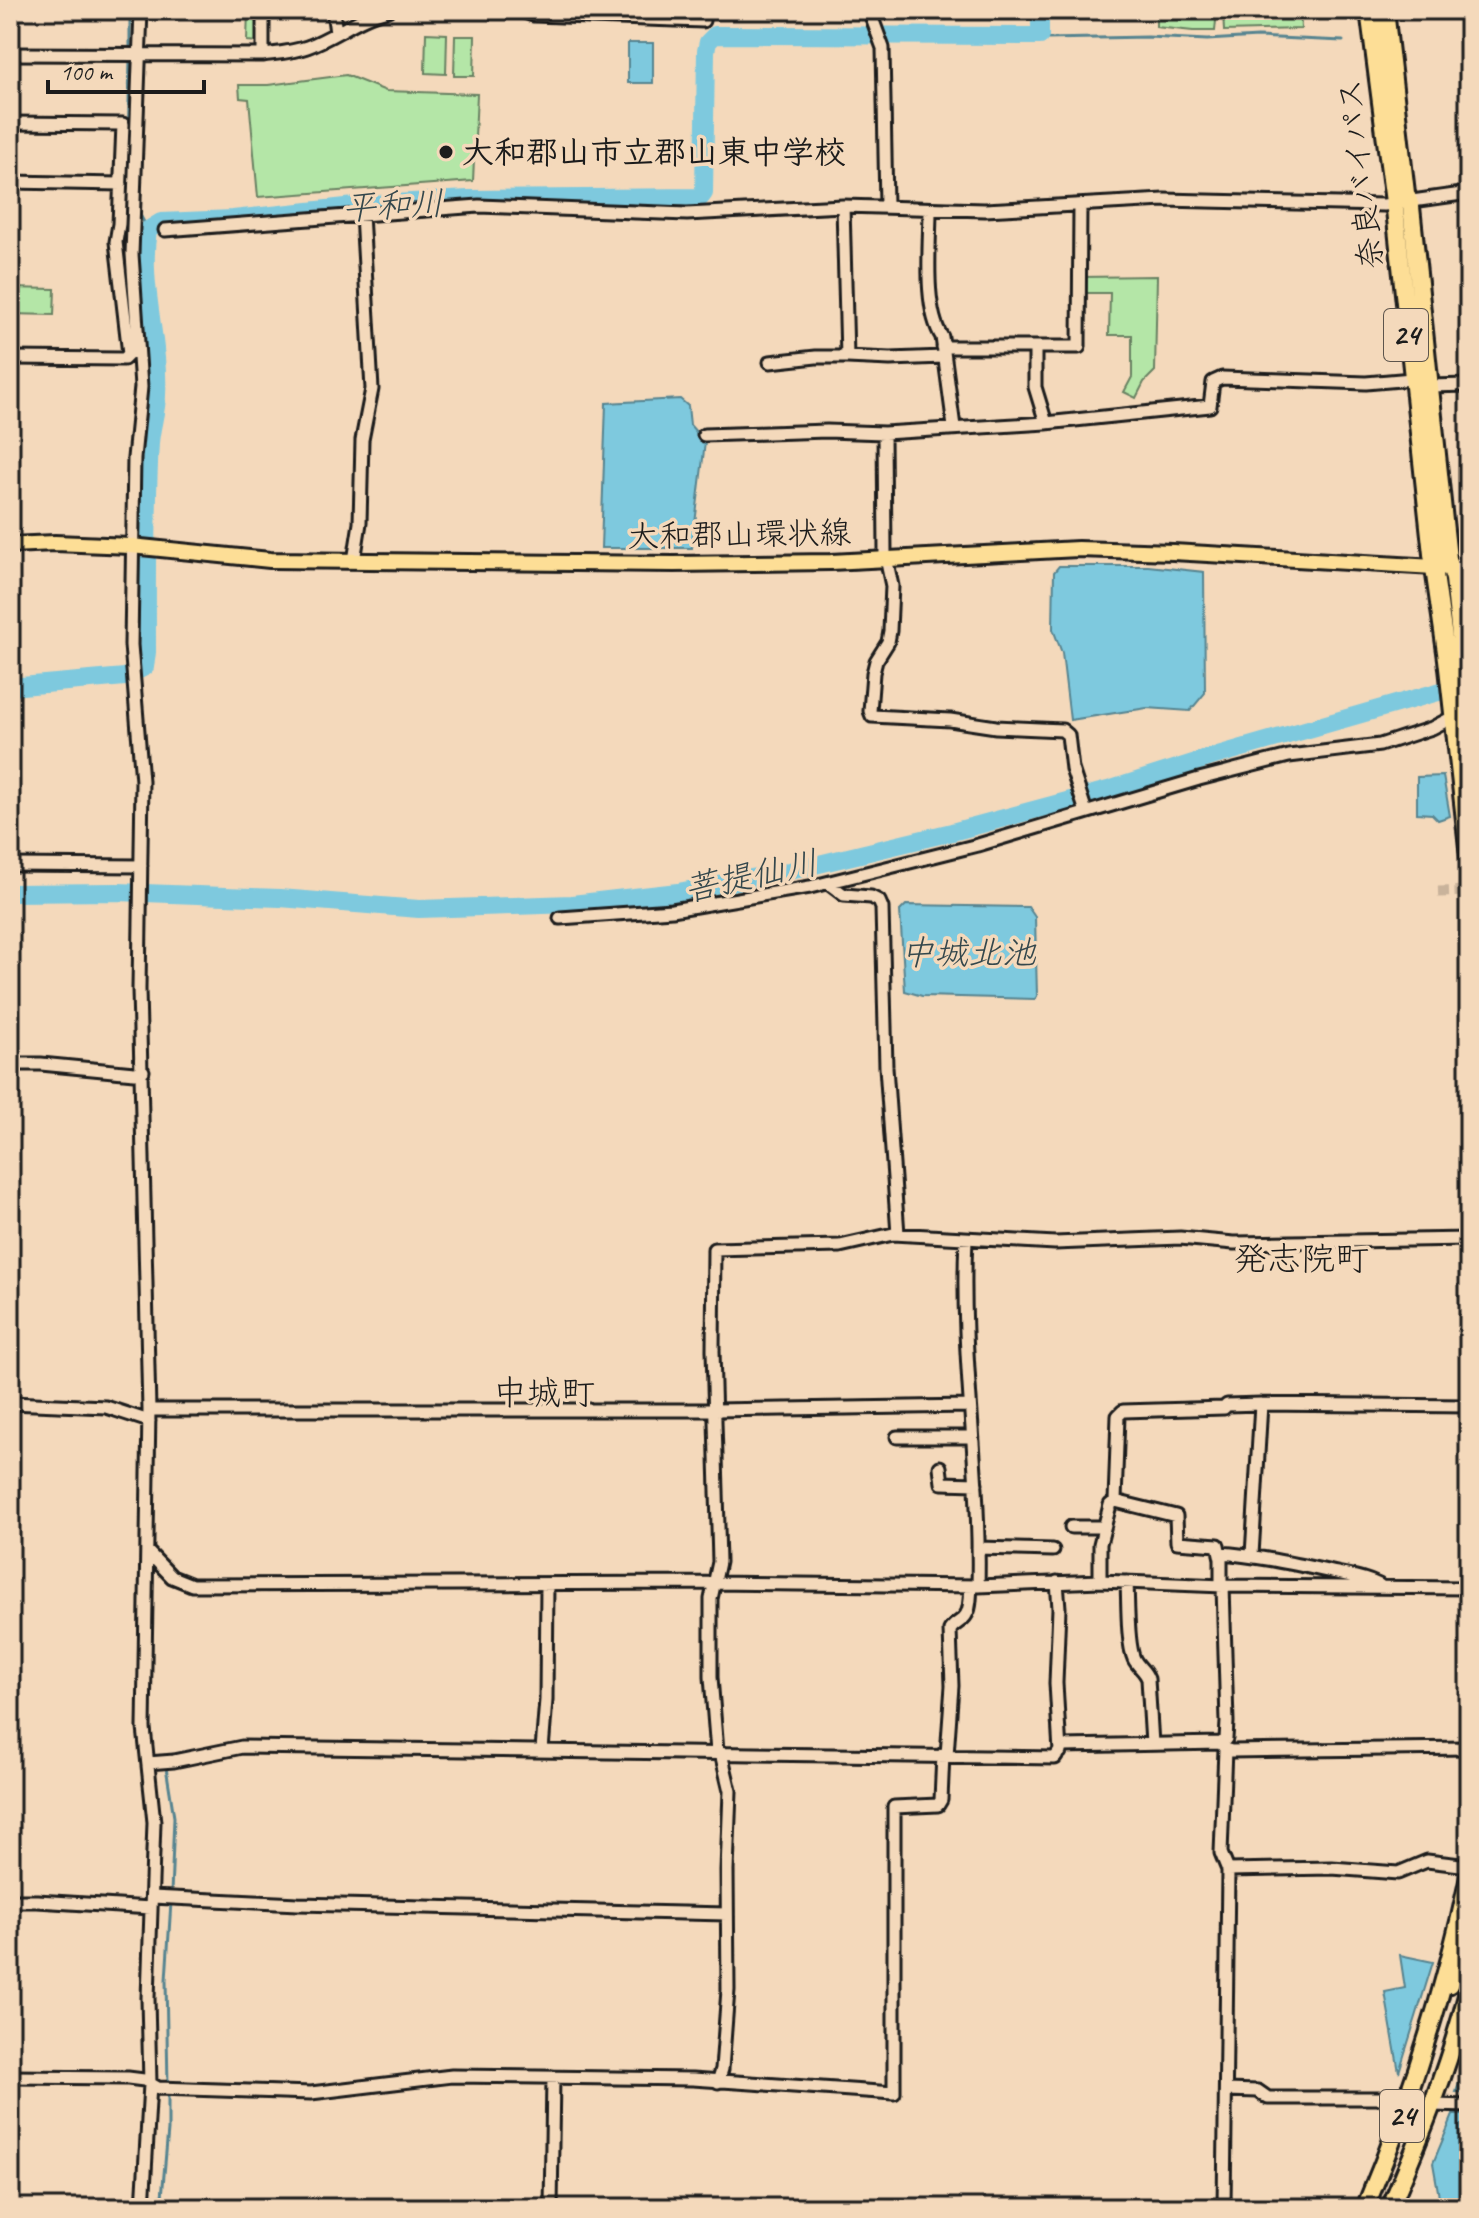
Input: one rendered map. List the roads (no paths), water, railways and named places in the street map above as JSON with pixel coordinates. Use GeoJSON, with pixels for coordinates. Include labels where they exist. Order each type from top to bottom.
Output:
{"type":"FeatureCollection","features":[{"type":"Feature","properties":{"kind":"highway","name":"奈良バイパス"},"geometry":{"type":"LineString","coordinates":[[1369,10],[1400,202],[1426,337],[1443,569]]}},
{"type":"Feature","properties":{"kind":"highway","name":"奈良バイパス"},"geometry":{"type":"LineString","coordinates":[[1385,10],[1412,379],[1463,711],[1469,856]]}},
{"type":"Feature","properties":{"kind":"highway","name":"24"},"geometry":{"type":"LineString","coordinates":[[1365,2208],[1415,2080],[1456,1938],[1469,1877]]}},
{"type":"Feature","properties":{"kind":"highway","name":"24"},"geometry":{"type":"LineString","coordinates":[[1390,2208],[1433,2105],[1469,1988]]}},
{"type":"Feature","properties":{"kind":"main road","name":"大和郡山環状線"},"geometry":{"type":"LineString","coordinates":[[10,545],[55,543],[144,548],[244,559],[688,564],[886,559],[1078,549],[1469,569]]}},
{"type":"Feature","properties":{"kind":"main road"},"geometry":{"type":"LineString","coordinates":[[1433,2022],[1469,1936]]}},
{"type":"Feature","properties":{"kind":"main road"},"geometry":{"type":"LineString","coordinates":[[1458,2029],[1469,2014]]}},
{"type":"Feature","properties":{"kind":"street"},"geometry":{"type":"LineString","coordinates":[[141,10],[132,282],[141,387],[134,458],[144,548],[131,645],[142,781],[139,989],[149,1415],[144,1728],[154,1822],[148,1998],[150,2084],[143,2208]]}},
{"type":"Feature","properties":{"kind":"street"},"geometry":{"type":"LineString","coordinates":[[263,10],[263,55]]}},
{"type":"Feature","properties":{"kind":"street"},"geometry":{"type":"LineString","coordinates":[[333,10],[336,33]]}},
{"type":"Feature","properties":{"kind":"street"},"geometry":{"type":"LineString","coordinates":[[10,54],[263,55],[307,47],[362,18],[388,10]]}},
{"type":"Feature","properties":{"kind":"street"},"geometry":{"type":"LineString","coordinates":[[519,10],[533,15],[654,14],[703,21],[703,10]]}},
{"type":"Feature","properties":{"kind":"street"},"geometry":{"type":"LineString","coordinates":[[869,10],[883,48],[886,206]]}},
{"type":"Feature","properties":{"kind":"street"},"geometry":{"type":"LineString","coordinates":[[10,123],[123,124],[116,242],[129,354],[124,359],[10,358]]}},
{"type":"Feature","properties":{"kind":"street"},"geometry":{"type":"LineString","coordinates":[[10,182],[121,184]]}},
{"type":"Feature","properties":{"kind":"street"},"geometry":{"type":"LineString","coordinates":[[165,230],[479,206],[687,214],[843,206],[985,210],[1164,200],[1335,205],[1400,202],[1469,193]]}},
{"type":"Feature","properties":{"kind":"street"},"geometry":{"type":"LineString","coordinates":[[770,362],[847,357],[890,359],[943,352],[1079,347],[1080,205]]}},
{"type":"Feature","properties":{"kind":"street"},"geometry":{"type":"LineString","coordinates":[[843,206],[847,357]]}},
{"type":"Feature","properties":{"kind":"street"},"geometry":{"type":"LineString","coordinates":[[930,209],[931,288],[936,327],[942,337],[954,427]]}},
{"type":"Feature","properties":{"kind":"street"},"geometry":{"type":"LineString","coordinates":[[354,561],[360,523],[362,440],[372,389],[362,214]]}},
{"type":"Feature","properties":{"kind":"street"},"geometry":{"type":"LineString","coordinates":[[1035,347],[1035,387],[1046,423]]}},
{"type":"Feature","properties":{"kind":"street"},"geometry":{"type":"LineString","coordinates":[[704,435],[827,431],[884,433],[1046,423],[1210,406],[1213,382],[1222,378],[1366,383],[1412,379]]}},
{"type":"Feature","properties":{"kind":"street"},"geometry":{"type":"LineString","coordinates":[[1429,386],[1469,385]]}},
{"type":"Feature","properties":{"kind":"street"},"geometry":{"type":"LineString","coordinates":[[884,433],[886,559],[892,586],[888,642],[876,661],[873,673],[872,716],[1062,730],[1068,735],[1072,769],[1086,810]]}},
{"type":"Feature","properties":{"kind":"street"},"geometry":{"type":"LineString","coordinates":[[560,918],[672,910],[828,883],[978,845],[1086,810],[1289,756],[1380,745],[1432,728],[1463,711]]}},
{"type":"Feature","properties":{"kind":"street"},"geometry":{"type":"LineString","coordinates":[[10,865],[141,868]]}},
{"type":"Feature","properties":{"kind":"street"},"geometry":{"type":"LineString","coordinates":[[828,883],[844,895],[871,897],[879,901],[882,908],[886,1067],[898,1234]]}},
{"type":"Feature","properties":{"kind":"street"},"geometry":{"type":"LineString","coordinates":[[10,1064],[134,1073],[143,1071]]}},
{"type":"Feature","properties":{"kind":"street"},"geometry":{"type":"LineString","coordinates":[[718,2082],[722,2069],[728,1990],[730,1791],[719,1752],[711,1677],[711,1599],[719,1562],[714,1249],[840,1246],[898,1234],[1055,1243],[1180,1238],[1234,1243],[1469,1239]]}},
{"type":"Feature","properties":{"kind":"street"},"geometry":{"type":"LineString","coordinates":[[10,2077],[128,2078],[144,2080],[158,2088],[311,2093],[452,2076],[693,2079],[894,2093],[894,1807],[938,1805],[941,1800],[952,1686],[950,1630],[953,1624],[965,1618],[975,1586],[978,1548],[970,1365],[964,1313],[966,1239]]}},
{"type":"Feature","properties":{"kind":"street"},"geometry":{"type":"LineString","coordinates":[[10,1403],[106,1407],[149,1415],[970,1406]]}},
{"type":"Feature","properties":{"kind":"street"},"geometry":{"type":"LineString","coordinates":[[1100,1581],[1100,1544],[1110,1505],[1115,1501],[1118,1416],[1123,1411],[1261,1404],[1469,1406]]}},
{"type":"Feature","properties":{"kind":"street"},"geometry":{"type":"LineString","coordinates":[[1252,1555],[1261,1404]]}},
{"type":"Feature","properties":{"kind":"street"},"geometry":{"type":"LineString","coordinates":[[897,1437],[971,1437]]}},
{"type":"Feature","properties":{"kind":"street"},"geometry":{"type":"LineString","coordinates":[[940,1467],[942,1483],[976,1484]]}},
{"type":"Feature","properties":{"kind":"street"},"geometry":{"type":"LineString","coordinates":[[1115,1501],[1176,1516],[1177,1542],[1218,1545],[1220,1553],[1227,1722],[1223,1746],[1221,1853],[1228,1870],[1224,2208]]}},
{"type":"Feature","properties":{"kind":"street"},"geometry":{"type":"LineString","coordinates":[[1071,1527],[1104,1527]]}},
{"type":"Feature","properties":{"kind":"street"},"geometry":{"type":"LineString","coordinates":[[978,1548],[1053,1550]]}},
{"type":"Feature","properties":{"kind":"street"},"geometry":{"type":"LineString","coordinates":[[149,1553],[172,1577],[192,1585],[714,1583],[975,1586],[1100,1581],[1222,1586],[1469,1588]]}},
{"type":"Feature","properties":{"kind":"street"},"geometry":{"type":"LineString","coordinates":[[1220,1553],[1252,1555],[1364,1578],[1382,1587]]}},
{"type":"Feature","properties":{"kind":"street"},"geometry":{"type":"LineString","coordinates":[[1057,1582],[1056,1683],[1060,1752]]}},
{"type":"Feature","properties":{"kind":"street"},"geometry":{"type":"LineString","coordinates":[[1127,1582],[1132,1648],[1135,1660],[1146,1670],[1148,1679],[1152,1744]]}},
{"type":"Feature","properties":{"kind":"street"},"geometry":{"type":"LineString","coordinates":[[542,1750],[546,1700],[547,1584]]}},
{"type":"Feature","properties":{"kind":"street"},"geometry":{"type":"LineString","coordinates":[[148,1763],[242,1747],[945,1754],[1055,1758],[1063,1746],[1223,1746],[1231,1751],[1469,1748]]}},
{"type":"Feature","properties":{"kind":"street"},"geometry":{"type":"LineString","coordinates":[[1228,1870],[1332,1868],[1398,1873],[1427,1861],[1469,1866]]}},
{"type":"Feature","properties":{"kind":"street"},"geometry":{"type":"LineString","coordinates":[[10,1901],[727,1914]]}},
{"type":"Feature","properties":{"kind":"street"},"geometry":{"type":"LineString","coordinates":[[551,2208],[553,2077]]}},
{"type":"Feature","properties":{"kind":"street"},"geometry":{"type":"LineString","coordinates":[[1226,2090],[1258,2091],[1268,2098],[1390,2098]]}},
{"type":"Feature","properties":{"kind":"street"},"geometry":{"type":"LineString","coordinates":[[1452,2100],[1469,2103]]}},
{"type":"Feature","properties":{"kind":"street"},"geometry":{"type":"LineString","coordinates":[[1433,2105],[1469,2103]]}},
{"type":"Feature","properties":{"kind":"water"},"geometry":{"type":"Polygon","coordinates":[[[628,43],[653,43],[653,83],[628,83],[628,43]]]}},
{"type":"Feature","properties":{"kind":"water"},"geometry":{"type":"Polygon","coordinates":[[[680,399],[688,406],[690,425],[705,442],[692,548],[601,548],[606,403],[680,399]]]}},
{"type":"Feature","properties":{"kind":"water"},"geometry":{"type":"Polygon","coordinates":[[[1059,566],[1148,566],[1204,572],[1205,693],[1190,711],[1147,708],[1070,720],[1062,653],[1053,629],[1054,572],[1059,566]]]}},
{"type":"Feature","properties":{"kind":"water"},"geometry":{"type":"Polygon","coordinates":[[[1443,776],[1450,816],[1438,820],[1432,814],[1417,813],[1417,777],[1443,776]]]}},
{"type":"Feature","properties":{"kind":"water","name":"中城北池"},"geometry":{"type":"Polygon","coordinates":[[[906,905],[1028,907],[1035,917],[1035,999],[922,996],[905,991],[900,911],[906,905]]]}},
{"type":"Feature","properties":{"kind":"water"},"geometry":{"type":"Polygon","coordinates":[[[1400,1955],[1433,1962],[1399,2072],[1385,1992],[1405,1988],[1400,1955]]]}},
{"type":"Feature","properties":{"kind":"water"},"geometry":{"type":"Polygon","coordinates":[[[1469,2055],[1469,2092],[1456,2092],[1469,2055]]]}},
{"type":"Feature","properties":{"kind":"water"},"geometry":{"type":"Polygon","coordinates":[[[1453,2115],[1469,2115],[1469,2208],[1441,2208],[1433,2163],[1453,2115]]]}},
{"type":"Feature","properties":{"kind":"waterway"},"geometry":{"type":"LineString","coordinates":[[130,10],[130,50]]}},
{"type":"Feature","properties":{"kind":"waterway","name":"平和川"},"geometry":{"type":"LineString","coordinates":[[10,687],[125,677],[145,667],[149,469],[157,395],[156,354],[146,271],[148,230],[161,222],[233,219],[374,204],[469,199],[701,197],[704,193],[706,51],[708,42],[715,35],[1040,36],[1040,10]]}},
{"type":"Feature","properties":{"kind":"waterway"},"geometry":{"type":"LineString","coordinates":[[1040,36],[1046,39],[1148,37],[1207,40],[1258,37],[1343,41]]}},
{"type":"Feature","properties":{"kind":"waterway"},"geometry":{"type":"LineString","coordinates":[[130,58],[127,192],[131,197]]}},
{"type":"Feature","properties":{"kind":"waterway"},"geometry":{"type":"LineString","coordinates":[[138,211],[148,230]]}},
{"type":"Feature","properties":{"kind":"waterway","name":"菩提仙川"},"geometry":{"type":"LineString","coordinates":[[10,893],[117,892],[280,898],[419,909],[572,904],[678,892],[794,870],[952,832],[1108,790],[1466,684]]}},
{"type":"Feature","properties":{"kind":"waterway"},"geometry":{"type":"LineString","coordinates":[[166,1767],[174,1817],[171,1894]]}},
{"type":"Feature","properties":{"kind":"waterway"},"geometry":{"type":"LineString","coordinates":[[168,2086],[166,1980],[171,1902]]}},
{"type":"Feature","properties":{"kind":"waterway"},"geometry":{"type":"LineString","coordinates":[[161,2208],[168,2093]]}},
{"type":"Feature","properties":{"kind":"tunnel"},"geometry":{"type":"LineString","coordinates":[[1438,892],[1469,891]]}},
{"type":"Feature","properties":{"kind":"tunnel"},"geometry":{"type":"LineString","coordinates":[[1390,2098],[1452,2100]]}},
{"type":"Feature","properties":{"kind":"place","name":"大和郡山市立郡山東中学校"},"geometry":{"type":"Point","coordinates":[446,152]}},
{"type":"Feature","properties":{"kind":"district","name":"発志院町"},"geometry":{"type":"Point","coordinates":[1301,1258]}},
{"type":"Feature","properties":{"kind":"district","name":"中城町"},"geometry":{"type":"Point","coordinates":[544,1392]}}]}
